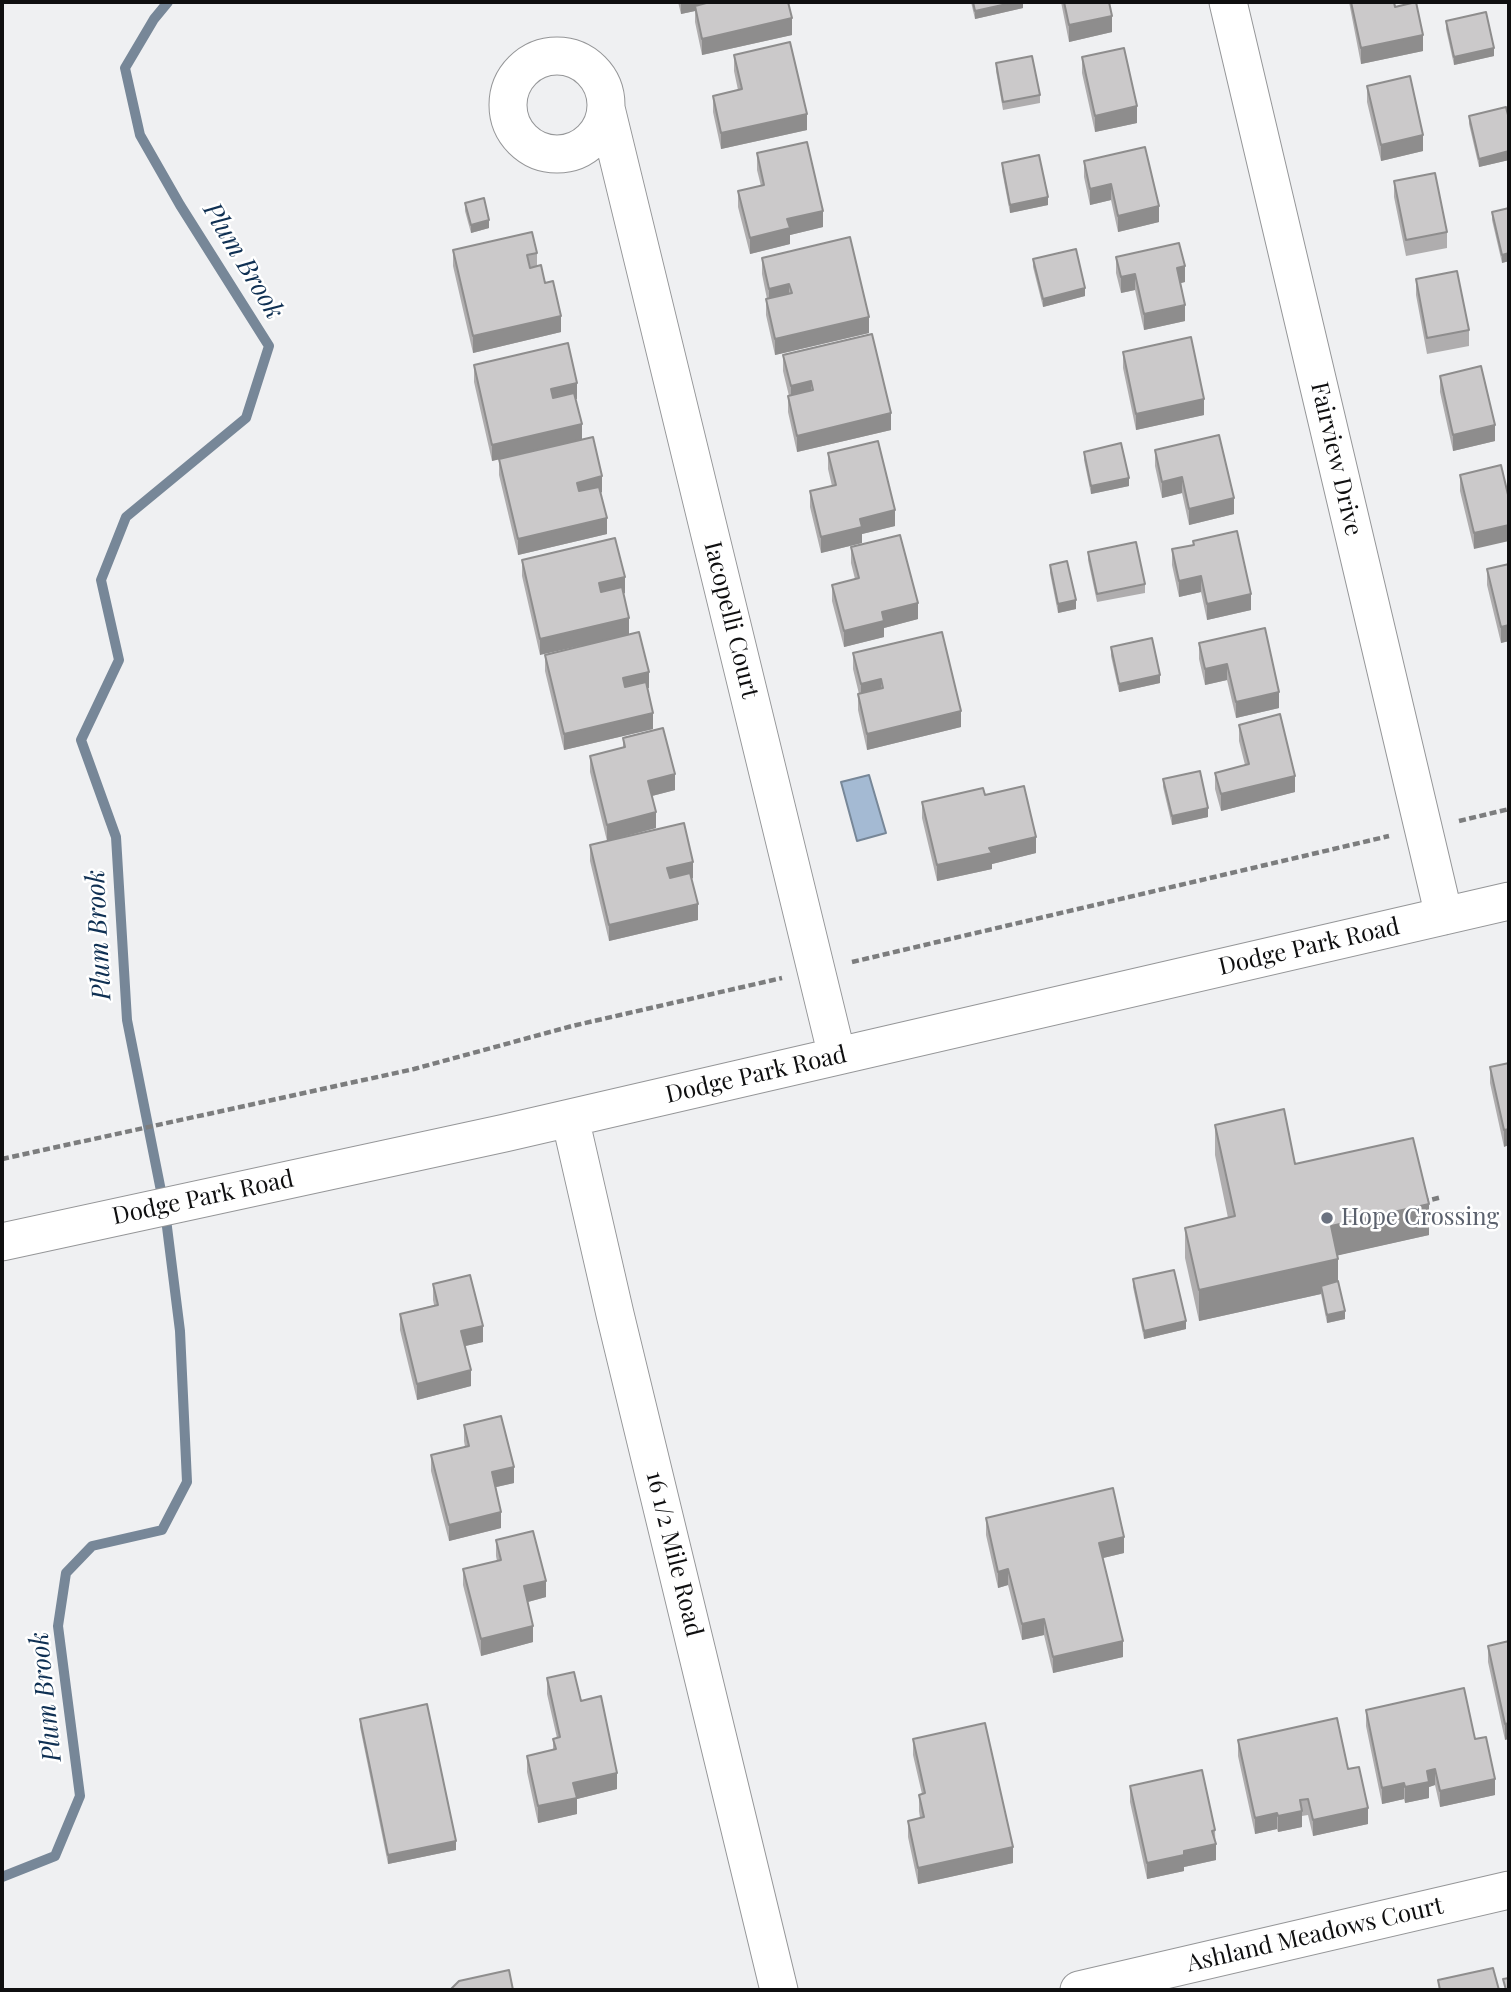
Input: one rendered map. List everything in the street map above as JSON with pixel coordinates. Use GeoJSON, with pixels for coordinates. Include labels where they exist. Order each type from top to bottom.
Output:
{"type":"FeatureCollection","features":[{"type":"Feature","properties":{"kind":"street","name":"Fairview Drive"},"geometry":{"type":"LineString","coordinates":[[1228,2],[1444,916]]}},
{"type":"Feature","properties":{"kind":"street","name":"Iacopelli Court"},"geometry":{"type":"LineString","coordinates":[[625,185],[597,166],[534,150],[521,139],[511,125],[507,108],[509,91],[517,75],[529,64],[544,57],[575,59],[599,78],[604,93],[837,1056]]}},
{"type":"Feature","properties":{"kind":"street"},"geometry":{"type":"LineString","coordinates":[[551,155],[568,154],[584,147],[595,137],[603,124],[606,108]]}},
{"type":"Feature","properties":{"kind":"street","name":"Dodge Park Road"},"geometry":{"type":"LineString","coordinates":[[2,1242],[570,1118],[1509,901]]}},
{"type":"Feature","properties":{"kind":"street","name":"16 1/2 Mile Road"},"geometry":{"type":"LineString","coordinates":[[570,1118],[779,1990]]}},
{"type":"Feature","properties":{"kind":"street","name":"Ashland Meadows Court"},"geometry":{"type":"LineString","coordinates":[[1079,1990],[1509,1890]]}},
{"type":"Feature","properties":{"kind":"path"},"geometry":{"type":"LineString","coordinates":[[1451,823],[1509,809]]}},
{"type":"Feature","properties":{"kind":"path"},"geometry":{"type":"LineString","coordinates":[[851,962],[1399,834]]}},
{"type":"Feature","properties":{"kind":"path"},"geometry":{"type":"LineString","coordinates":[[2,1159],[414,1069],[572,1026],[784,977]]}},
{"type":"Feature","properties":{"kind":"path"},"geometry":{"type":"LineString","coordinates":[[1421,1202],[1442,1197]]}},
{"type":"Feature","properties":{"kind":"water"},"geometry":{"type":"Polygon","coordinates":[[[869,775],[886,833],[857,841],[841,782],[869,775]]]}},
{"type":"Feature","properties":{"kind":"building"},"geometry":{"type":"Polygon","coordinates":[[[710,2],[788,2],[792,18],[702,39],[695,6],[710,2]]]}},
{"type":"Feature","properties":{"kind":"building"},"geometry":{"type":"Polygon","coordinates":[[[973,2],[1016,2],[975,11],[973,2]]]}},
{"type":"Feature","properties":{"kind":"building"},"geometry":{"type":"Polygon","coordinates":[[[1064,2],[1109,2],[1112,16],[1069,25],[1064,2]]]}},
{"type":"Feature","properties":{"kind":"building"},"geometry":{"type":"Polygon","coordinates":[[[1351,2],[1394,2],[1395,7],[1416,2],[1423,35],[1361,48],[1351,2]]]}},
{"type":"Feature","properties":{"kind":"building"},"geometry":{"type":"Polygon","coordinates":[[[1486,12],[1494,48],[1454,57],[1446,21],[1486,12]]]}},
{"type":"Feature","properties":{"kind":"building"},"geometry":{"type":"Polygon","coordinates":[[[790,42],[807,114],[721,133],[713,96],[742,89],[734,55],[790,42]]]}},
{"type":"Feature","properties":{"kind":"building"},"geometry":{"type":"Polygon","coordinates":[[[1124,48],[1137,106],[1095,116],[1082,57],[1124,48]]]}},
{"type":"Feature","properties":{"kind":"building"},"geometry":{"type":"Polygon","coordinates":[[[1032,56],[1040,95],[1003,102],[996,63],[1032,56]]]}},
{"type":"Feature","properties":{"kind":"building"},"geometry":{"type":"Polygon","coordinates":[[[1410,76],[1423,135],[1381,145],[1367,86],[1410,76]]]}},
{"type":"Feature","properties":{"kind":"building"},"geometry":{"type":"Polygon","coordinates":[[[1506,107],[1509,119],[1509,151],[1479,159],[1469,116],[1506,107]]]}},
{"type":"Feature","properties":{"kind":"building"},"geometry":{"type":"Polygon","coordinates":[[[807,142],[823,211],[787,219],[790,228],[750,238],[738,191],[764,185],[757,153],[807,142]]]}},
{"type":"Feature","properties":{"kind":"building"},"geometry":{"type":"Polygon","coordinates":[[[1145,147],[1159,206],[1118,216],[1111,184],[1090,189],[1084,161],[1145,147]]]}},
{"type":"Feature","properties":{"kind":"building"},"geometry":{"type":"Polygon","coordinates":[[[1039,155],[1048,197],[1010,205],[1002,163],[1039,155]]]}},
{"type":"Feature","properties":{"kind":"building"},"geometry":{"type":"Polygon","coordinates":[[[1435,173],[1447,232],[1406,240],[1394,181],[1435,173]]]}},
{"type":"Feature","properties":{"kind":"building"},"geometry":{"type":"Polygon","coordinates":[[[484,198],[489,220],[471,225],[465,203],[484,198]]]}},
{"type":"Feature","properties":{"kind":"building"},"geometry":{"type":"Polygon","coordinates":[[[1509,208],[1509,253],[1502,255],[1492,212],[1509,208]]]}},
{"type":"Feature","properties":{"kind":"building"},"geometry":{"type":"Polygon","coordinates":[[[532,232],[537,253],[527,255],[530,268],[541,265],[545,283],[553,281],[561,316],[473,336],[453,250],[532,232]]]}},
{"type":"Feature","properties":{"kind":"building"},"geometry":{"type":"Polygon","coordinates":[[[850,237],[869,317],[775,339],[766,299],[792,293],[789,284],[769,289],[762,258],[850,237]]]}},
{"type":"Feature","properties":{"kind":"building"},"geometry":{"type":"Polygon","coordinates":[[[1179,243],[1185,266],[1177,268],[1185,305],[1144,314],[1135,274],[1121,277],[1116,257],[1179,243]]]}},
{"type":"Feature","properties":{"kind":"building"},"geometry":{"type":"Polygon","coordinates":[[[1076,249],[1085,288],[1043,299],[1033,259],[1076,249]]]}},
{"type":"Feature","properties":{"kind":"building"},"geometry":{"type":"Polygon","coordinates":[[[1457,271],[1469,330],[1427,338],[1416,279],[1457,271]]]}},
{"type":"Feature","properties":{"kind":"building"},"geometry":{"type":"Polygon","coordinates":[[[872,334],[891,413],[797,436],[788,396],[813,390],[811,381],[791,386],[783,355],[872,334]]]}},
{"type":"Feature","properties":{"kind":"building"},"geometry":{"type":"Polygon","coordinates":[[[1191,337],[1204,399],[1136,414],[1123,352],[1191,337]]]}},
{"type":"Feature","properties":{"kind":"building"},"geometry":{"type":"Polygon","coordinates":[[[568,343],[577,383],[551,389],[553,398],[574,393],[582,424],[492,445],[474,365],[568,343]]]}},
{"type":"Feature","properties":{"kind":"building"},"geometry":{"type":"Polygon","coordinates":[[[1481,366],[1495,425],[1453,435],[1440,376],[1481,366]]]}},
{"type":"Feature","properties":{"kind":"building"},"geometry":{"type":"Polygon","coordinates":[[[1219,435],[1234,498],[1189,509],[1182,477],[1162,482],[1155,450],[1219,435]]]}},
{"type":"Feature","properties":{"kind":"building"},"geometry":{"type":"Polygon","coordinates":[[[593,437],[602,476],[577,483],[579,491],[599,487],[607,518],[518,539],[499,459],[593,437]]]}},
{"type":"Feature","properties":{"kind":"building"},"geometry":{"type":"Polygon","coordinates":[[[878,441],[895,510],[860,519],[862,527],[821,537],[810,491],[836,485],[828,453],[878,441]]]}},
{"type":"Feature","properties":{"kind":"building"},"geometry":{"type":"Polygon","coordinates":[[[1121,443],[1129,478],[1091,486],[1084,452],[1121,443]]]}},
{"type":"Feature","properties":{"kind":"building"},"geometry":{"type":"Polygon","coordinates":[[[1501,465],[1509,499],[1509,525],[1474,533],[1460,475],[1501,465]]]}},
{"type":"Feature","properties":{"kind":"building"},"geometry":{"type":"Polygon","coordinates":[[[1237,531],[1251,594],[1207,604],[1201,576],[1179,581],[1172,549],[1194,545],[1193,541],[1237,531]]]}},
{"type":"Feature","properties":{"kind":"building"},"geometry":{"type":"Polygon","coordinates":[[[900,535],[918,603],[882,612],[884,621],[844,631],[832,585],[859,578],[851,547],[900,535]]]}},
{"type":"Feature","properties":{"kind":"building"},"geometry":{"type":"Polygon","coordinates":[[[615,538],[625,577],[599,583],[601,592],[622,587],[629,618],[540,639],[522,560],[615,538]]]}},
{"type":"Feature","properties":{"kind":"building"},"geometry":{"type":"Polygon","coordinates":[[[1136,542],[1145,584],[1097,594],[1088,552],[1136,542]]]}},
{"type":"Feature","properties":{"kind":"building"},"geometry":{"type":"Polygon","coordinates":[[[1067,561],[1076,600],[1058,604],[1050,565],[1067,561]]]}},
{"type":"Feature","properties":{"kind":"building"},"geometry":{"type":"Polygon","coordinates":[[[1509,564],[1509,625],[1501,627],[1487,569],[1509,564]]]}},
{"type":"Feature","properties":{"kind":"building"},"geometry":{"type":"Polygon","coordinates":[[[1265,628],[1279,692],[1236,702],[1227,664],[1205,669],[1199,643],[1265,628]]]}},
{"type":"Feature","properties":{"kind":"building"},"geometry":{"type":"Polygon","coordinates":[[[639,632],[649,672],[623,678],[625,687],[646,682],[653,713],[564,734],[545,655],[639,632]]]}},
{"type":"Feature","properties":{"kind":"building"},"geometry":{"type":"Polygon","coordinates":[[[942,632],[961,711],[867,734],[858,694],[883,688],[881,679],[861,684],[853,653],[942,632]]]}},
{"type":"Feature","properties":{"kind":"building"},"geometry":{"type":"Polygon","coordinates":[[[1152,638],[1160,675],[1119,684],[1111,647],[1152,638]]]}},
{"type":"Feature","properties":{"kind":"building"},"geometry":{"type":"Polygon","coordinates":[[[1280,714],[1295,776],[1221,794],[1215,773],[1249,764],[1239,725],[1280,714]]]}},
{"type":"Feature","properties":{"kind":"building"},"geometry":{"type":"Polygon","coordinates":[[[663,728],[675,774],[648,781],[656,812],[607,825],[590,756],[625,747],[623,738],[663,728]]]}},
{"type":"Feature","properties":{"kind":"building"},"geometry":{"type":"Polygon","coordinates":[[[1200,771],[1208,808],[1172,816],[1163,779],[1200,771]]]}},
{"type":"Feature","properties":{"kind":"building"},"geometry":{"type":"Polygon","coordinates":[[[1024,786],[1036,837],[989,848],[992,853],[937,865],[922,802],[983,788],[985,795],[1024,786]]]}},
{"type":"Feature","properties":{"kind":"building"},"geometry":{"type":"Polygon","coordinates":[[[684,823],[693,862],[667,868],[670,878],[690,873],[698,904],[609,925],[590,845],[684,823]]]}},
{"type":"Feature","properties":{"kind":"building"},"geometry":{"type":"Polygon","coordinates":[[[1509,1063],[1509,1129],[1504,1130],[1490,1067],[1509,1063]]]}},
{"type":"Feature","properties":{"kind":"building","name":"Hope Crossing"},"geometry":{"type":"Polygon","coordinates":[[[1284,1109],[1295,1164],[1413,1138],[1429,1204],[1331,1226],[1338,1259],[1199,1290],[1185,1228],[1235,1216],[1215,1125],[1284,1109]]]}},
{"type":"Feature","properties":{"kind":"building"},"geometry":{"type":"Polygon","coordinates":[[[1174,1270],[1186,1321],[1144,1331],[1133,1279],[1174,1270]]]}},
{"type":"Feature","properties":{"kind":"building"},"geometry":{"type":"Polygon","coordinates":[[[470,1275],[483,1326],[461,1331],[471,1370],[417,1384],[400,1314],[438,1305],[433,1284],[470,1275]]]}},
{"type":"Feature","properties":{"kind":"building"},"geometry":{"type":"Polygon","coordinates":[[[1338,1281],[1345,1311],[1327,1315],[1321,1286],[1338,1281]]]}},
{"type":"Feature","properties":{"kind":"building"},"geometry":{"type":"Polygon","coordinates":[[[501,1416],[514,1467],[492,1472],[501,1512],[449,1525],[431,1455],[469,1446],[464,1425],[501,1416]]]}},
{"type":"Feature","properties":{"kind":"building"},"geometry":{"type":"Polygon","coordinates":[[[1113,1488],[1124,1537],[1099,1543],[1123,1641],[1053,1657],[1044,1619],[1022,1624],[1008,1569],[998,1572],[986,1518],[1113,1488]]]}},
{"type":"Feature","properties":{"kind":"building"},"geometry":{"type":"Polygon","coordinates":[[[533,1531],[546,1581],[524,1586],[533,1626],[481,1639],[463,1569],[501,1560],[496,1540],[533,1531]]]}},
{"type":"Feature","properties":{"kind":"building"},"geometry":{"type":"Polygon","coordinates":[[[1509,1641],[1509,1723],[1505,1724],[1488,1646],[1509,1641]]]}},
{"type":"Feature","properties":{"kind":"building"},"geometry":{"type":"Polygon","coordinates":[[[574,1672],[581,1701],[601,1696],[617,1773],[573,1783],[577,1798],[538,1806],[527,1756],[556,1749],[553,1739],[560,1737],[547,1678],[574,1672]]]}},
{"type":"Feature","properties":{"kind":"building"},"geometry":{"type":"Polygon","coordinates":[[[1464,1688],[1475,1739],[1486,1737],[1495,1779],[1440,1791],[1435,1769],[1427,1771],[1429,1782],[1405,1787],[1404,1783],[1382,1788],[1366,1710],[1464,1688]]]}},
{"type":"Feature","properties":{"kind":"building"},"geometry":{"type":"Polygon","coordinates":[[[427,1704],[456,1841],[388,1855],[360,1719],[427,1704]]]}},
{"type":"Feature","properties":{"kind":"building"},"geometry":{"type":"Polygon","coordinates":[[[1337,1718],[1348,1769],[1359,1767],[1368,1808],[1313,1820],[1308,1799],[1300,1800],[1302,1811],[1255,1818],[1238,1740],[1337,1718]]]}},
{"type":"Feature","properties":{"kind":"building"},"geometry":{"type":"Polygon","coordinates":[[[985,1723],[1013,1847],[918,1868],[908,1821],[924,1817],[919,1795],[925,1793],[913,1739],[985,1723]]]}},
{"type":"Feature","properties":{"kind":"building"},"geometry":{"type":"Polygon","coordinates":[[[1202,1770],[1216,1844],[1184,1851],[1184,1855],[1147,1863],[1130,1786],[1202,1770]]]}},
{"type":"Feature","properties":{"kind":"building"},"geometry":{"type":"Polygon","coordinates":[[[1493,1968],[1499,1990],[1440,1990],[1438,1980],[1493,1968]]]}},
{"type":"Feature","properties":{"kind":"building"},"geometry":{"type":"Polygon","coordinates":[[[509,1970],[513,1990],[450,1990],[459,1981],[509,1970]]]}},
{"type":"Feature","properties":{"kind":"building"},"geometry":{"type":"Polygon","coordinates":[[[1509,1978],[1509,1990],[1506,1990],[1503,1979],[1509,1978]]]}},
{"type":"Feature","properties":{"kind":"waterway","name":"Plum Brook"},"geometry":{"type":"LineString","coordinates":[[2,1877],[55,1856],[80,1796],[58,1626],[66,1573],[92,1546],[162,1530],[187,1482],[180,1331],[165,1211],[127,1020],[116,837],[81,740],[119,660],[101,580],[126,517],[246,418],[269,346],[180,205],[140,135],[125,68],[154,19],[168,2]]}},
{"type":"Feature","properties":{"kind":"place","name":"Hope Crossing"},"geometry":{"type":"Point","coordinates":[1327,1218]}}]}
